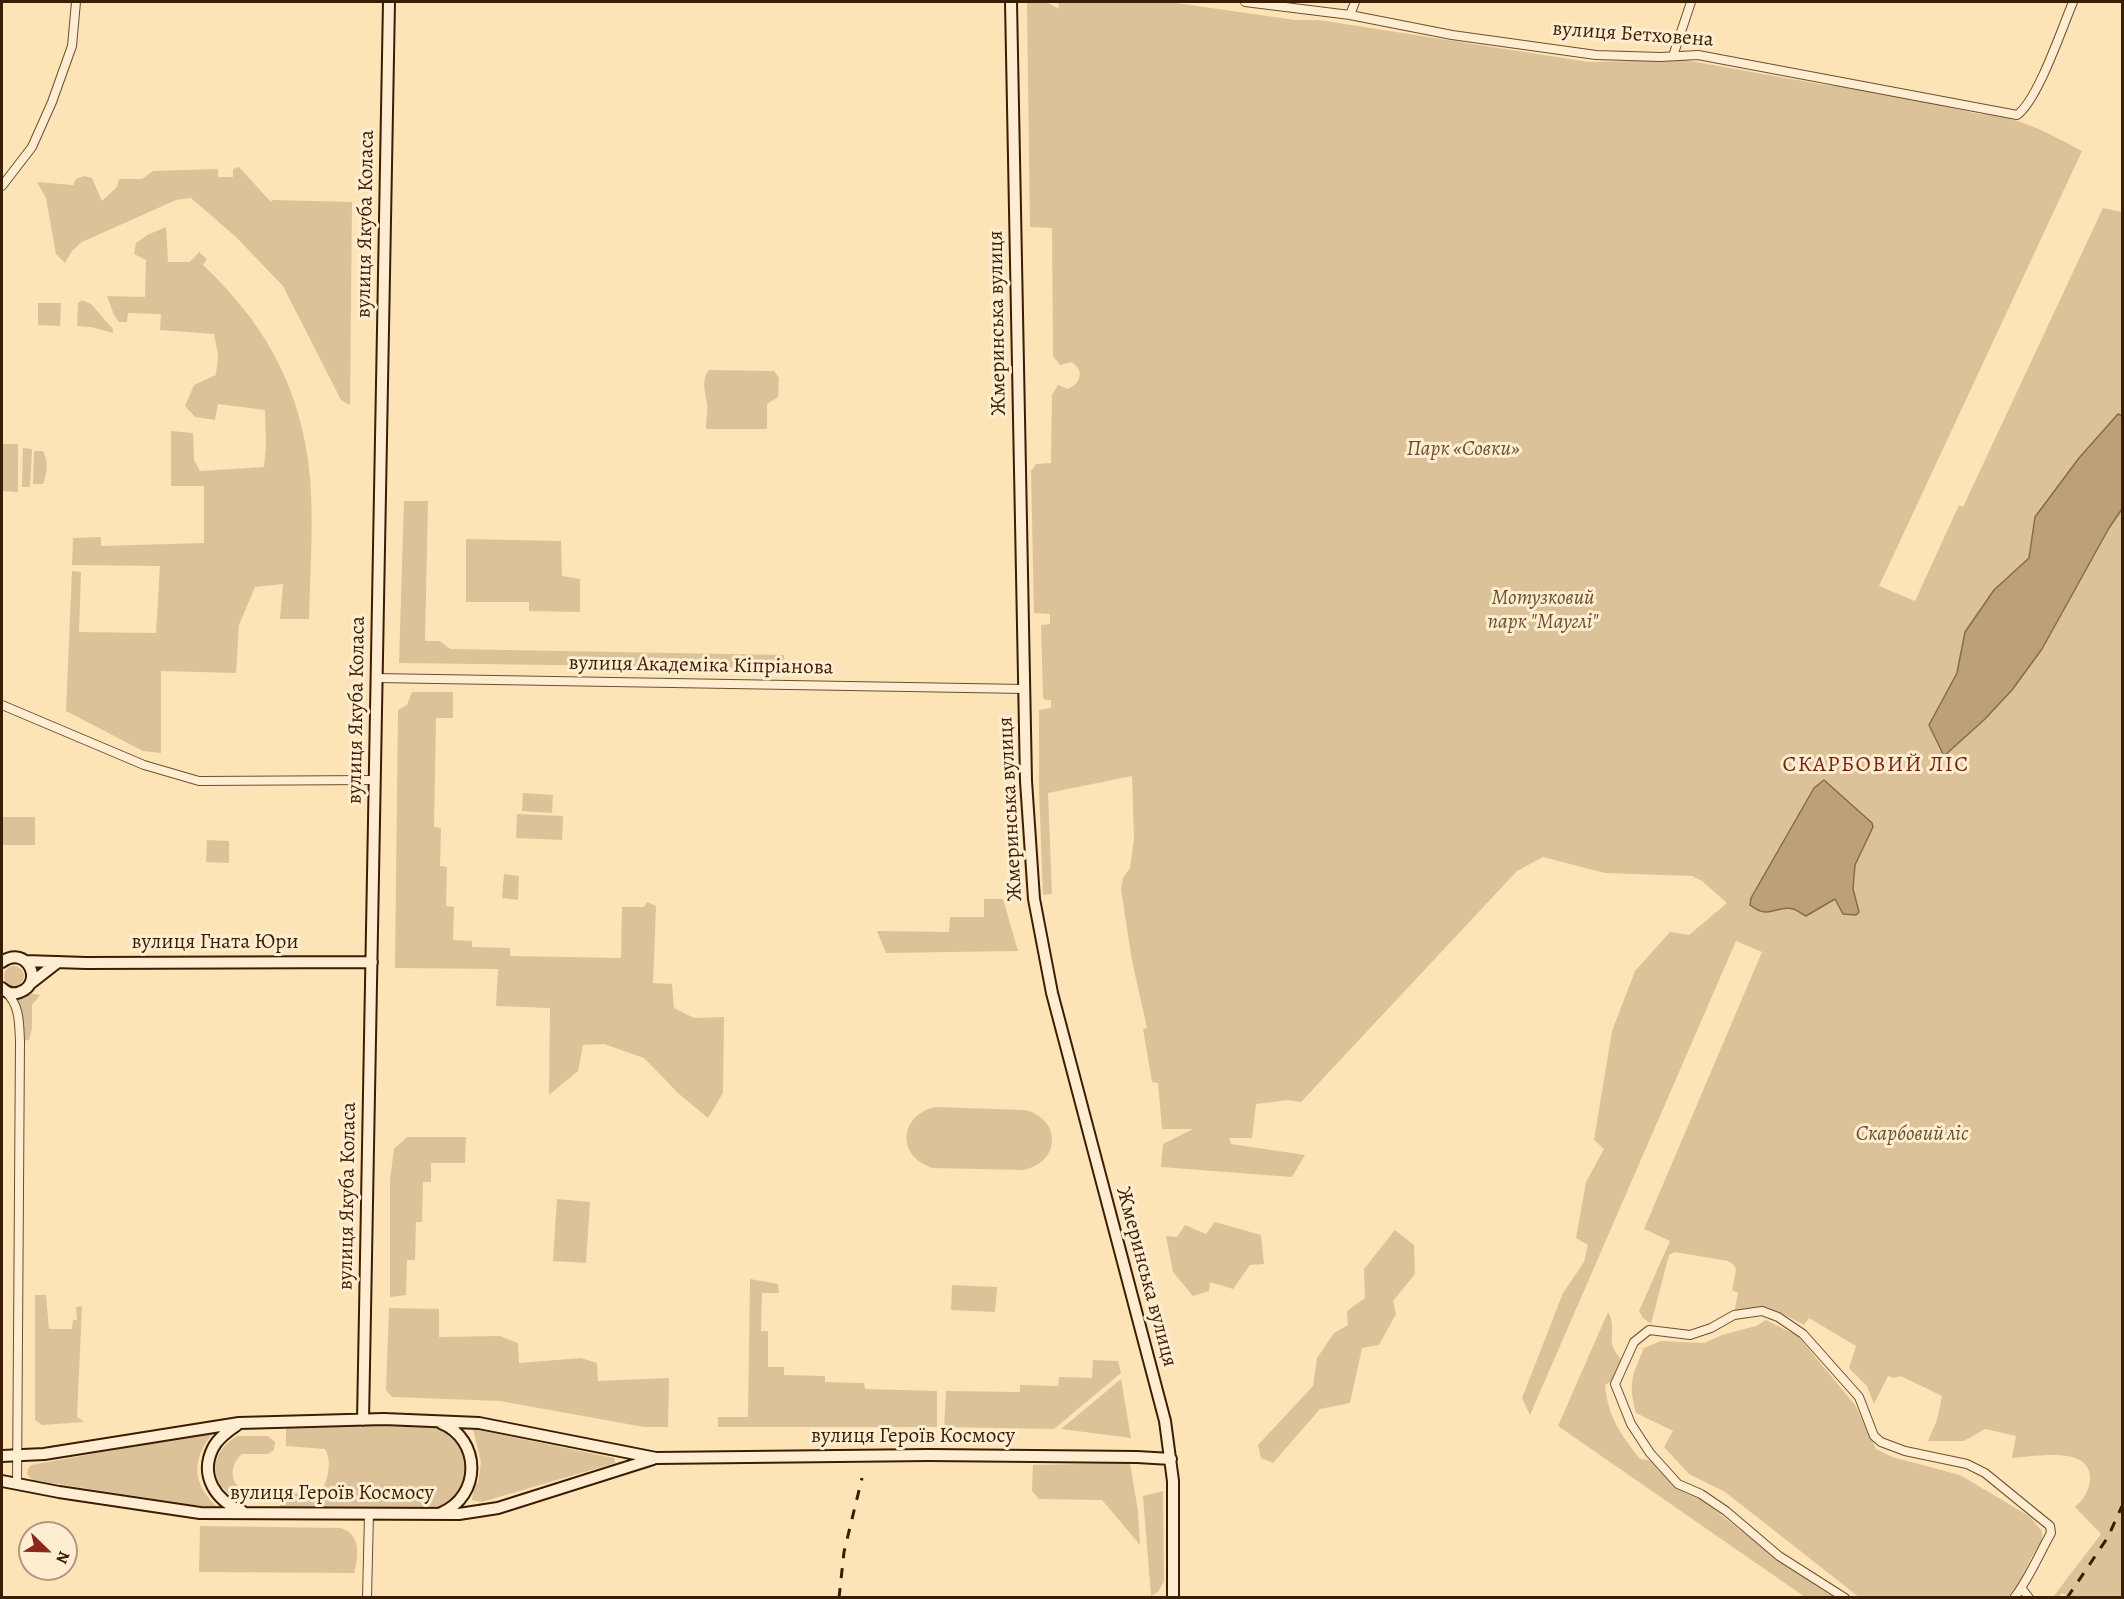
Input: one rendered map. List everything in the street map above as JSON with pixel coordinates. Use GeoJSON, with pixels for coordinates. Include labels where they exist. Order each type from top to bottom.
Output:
{"type":"FeatureCollection","features":[{"type":"Feature","properties":{"kind":"main road","name":"вулиця Якуба Коласа"},"geometry":{"type":"LineString","coordinates":[[363,1420],[389,2]]}},
{"type":"Feature","properties":{"kind":"main road","name":"Жмеринська вулиця"},"geometry":{"type":"LineString","coordinates":[[1011,2],[1026,781],[1036,919],[1054,1003],[1165,1421],[1173,1481],[1173,1598]]}},
{"type":"Feature","properties":{"kind":"main road","name":"вулиця Гната Юри"},"geometry":{"type":"LineString","coordinates":[[2,962],[14,957],[25,961],[58,962],[372,962]]}},
{"type":"Feature","properties":{"kind":"main road"},"geometry":{"type":"LineString","coordinates":[[25,961],[32,971],[30,983]]}},
{"type":"Feature","properties":{"kind":"main road"},"geometry":{"type":"LineString","coordinates":[[3,990],[17,993],[27,988],[30,983],[58,962]]}},
{"type":"Feature","properties":{"kind":"main road","name":"вулиця Героїв Космосу"},"geometry":{"type":"LineString","coordinates":[[2,1456],[67,1450],[239,1423],[363,1420],[479,1423],[656,1458],[929,1455],[1137,1457],[1171,1460]]}},
{"type":"Feature","properties":{"kind":"main road"},"geometry":{"type":"LineString","coordinates":[[435,1421],[453,1429],[460,1436],[466,1444],[472,1462],[470,1482],[461,1499],[454,1506],[436,1515]]}},
{"type":"Feature","properties":{"kind":"main road"},"geometry":{"type":"LineString","coordinates":[[239,1423],[214,1447],[209,1461],[209,1477],[213,1490],[223,1502],[252,1514]]}},
{"type":"Feature","properties":{"kind":"main road","name":"вулиця Героїв Космосу"},"geometry":{"type":"LineString","coordinates":[[2,1481],[200,1513],[436,1515],[498,1508],[656,1458]]}},
{"type":"Feature","properties":{"kind":"street"},"geometry":{"type":"LineString","coordinates":[[2,186],[32,147],[52,102],[72,46],[76,2]]}},
{"type":"Feature","properties":{"kind":"street","name":"вулиця Бетховена"},"geometry":{"type":"LineString","coordinates":[[1245,2],[1350,15],[1452,34],[1596,55],[1698,55],[2017,115],[2024,110],[2037,88],[2073,2]]}},
{"type":"Feature","properties":{"kind":"street"},"geometry":{"type":"LineString","coordinates":[[1350,15],[1355,2]]}},
{"type":"Feature","properties":{"kind":"street"},"geometry":{"type":"LineString","coordinates":[[1672,56],[1691,2]]}},
{"type":"Feature","properties":{"kind":"street","name":"вулиця Академіка Кіпріанова"},"geometry":{"type":"LineString","coordinates":[[377,678],[1025,689]]}},
{"type":"Feature","properties":{"kind":"street"},"geometry":{"type":"LineString","coordinates":[[2,705],[144,765],[199,781],[375,780]]}},
{"type":"Feature","properties":{"kind":"street"},"geometry":{"type":"LineString","coordinates":[[3,990],[14,1000],[19,1012],[20,1041],[17,1484]]}},
{"type":"Feature","properties":{"kind":"street"},"geometry":{"type":"LineString","coordinates":[[1845,1598],[1779,1556],[1726,1511],[1701,1494],[1678,1484],[1650,1453],[1631,1424],[1615,1384],[1634,1342],[1649,1330],[1690,1335],[1711,1328],[1734,1315],[1762,1311],[1778,1317],[1803,1334],[1859,1397],[1874,1436],[1881,1442],[1976,1469],[1994,1480],[2050,1526],[2052,1533],[2037,1557],[2022,1589],[2014,1598]]}},
{"type":"Feature","properties":{"kind":"street"},"geometry":{"type":"LineString","coordinates":[[368,1598],[369,1514]]}},
{"type":"Feature","properties":{"kind":"street"},"geometry":{"type":"LineString","coordinates":[[2022,1589],[2029,1598]]}},
{"type":"Feature","properties":{"kind":"green space","name":"Парк «Совки»"},"geometry":{"type":"Polygon","coordinates":[[[1027,2],[1046,2],[1059,9],[1058,2],[1169,2],[1295,20],[1319,20],[1589,62],[1685,60],[1825,85],[1872,90],[2007,118],[2045,132],[2082,151],[1879,586],[1915,601],[1959,505],[1963,507],[2103,208],[2122,212],[2122,1597],[2068,1597],[2062,1593],[2059,1597],[2053,1597],[2101,1534],[2075,1507],[2086,1494],[2090,1482],[2088,1468],[2081,1461],[2059,1455],[2012,1458],[2016,1436],[1985,1429],[1964,1441],[1928,1441],[1937,1420],[1942,1396],[1901,1376],[1894,1378],[1888,1376],[1874,1404],[1867,1386],[1849,1368],[1856,1346],[1809,1318],[1804,1325],[1779,1312],[1762,1308],[1734,1313],[1738,1293],[1732,1290],[1736,1270],[1734,1265],[1728,1261],[1675,1252],[1669,1255],[1651,1324],[1643,1318],[1639,1311],[1670,1241],[1644,1229],[1762,952],[1736,941],[1530,1415],[1522,1398],[1563,1293],[1584,1262],[1588,1245],[1576,1238],[1586,1182],[1604,1149],[1594,1140],[1612,1031],[1635,971],[1670,932],[1689,935],[1727,903],[1702,881],[1692,876],[1605,873],[1543,857],[1517,871],[1301,1102],[1288,1100],[1256,1104],[1252,1138],[1229,1138],[1231,1144],[1305,1155],[1292,1177],[1161,1167],[1163,1144],[1193,1129],[1162,1129],[1158,1083],[1152,1082],[1143,1029],[1147,1028],[1132,961],[1121,889],[1123,878],[1130,868],[1134,838],[1132,776],[1048,793],[1052,894],[1043,895],[1039,710],[1051,708],[1051,700],[1045,700],[1043,697],[1041,625],[1050,624],[1050,614],[1034,613],[1031,471],[1036,464],[1051,463],[1052,395],[1058,385],[1068,389],[1076,383],[1080,372],[1071,362],[1060,365],[1053,356],[1052,228],[1030,227],[1027,2]]]}},
{"type":"Feature","properties":{"kind":"green space"},"geometry":{"type":"Polygon","coordinates":[[[239,167],[271,202],[272,200],[352,202],[350,405],[341,400],[283,286],[236,237],[191,198],[176,200],[82,242],[72,251],[65,263],[56,254],[46,198],[37,182],[73,185],[76,179],[84,176],[92,178],[102,201],[117,187],[119,179],[142,179],[153,171],[218,169],[218,177],[233,177],[233,169],[239,167]]]}},
{"type":"Feature","properties":{"kind":"green space"},"geometry":{"type":"Polygon","coordinates":[[[166,227],[168,262],[190,262],[199,252],[207,259],[203,265],[224,286],[259,329],[285,377],[295,402],[308,459],[312,539],[309,619],[280,619],[283,584],[255,587],[239,625],[236,673],[161,671],[161,753],[143,751],[66,711],[72,571],[81,572],[79,632],[156,633],[160,566],[72,565],[73,538],[101,537],[101,546],[204,543],[204,486],[171,486],[171,431],[193,433],[194,460],[200,471],[264,467],[266,446],[265,410],[218,404],[215,420],[195,417],[185,406],[194,385],[216,375],[218,355],[214,334],[160,330],[161,314],[128,313],[127,322],[119,322],[114,315],[107,296],[145,297],[146,260],[134,254],[136,243],[147,235],[166,227]]]}},
{"type":"Feature","properties":{"kind":"green space"},"geometry":{"type":"Polygon","coordinates":[[[82,300],[91,304],[113,329],[113,333],[77,326],[78,303],[82,300]]]}},
{"type":"Feature","properties":{"kind":"green space"},"geometry":{"type":"Polygon","coordinates":[[[38,303],[61,303],[60,326],[38,325],[38,303]]]}},
{"type":"Feature","properties":{"kind":"green space"},"geometry":{"type":"Polygon","coordinates":[[[709,370],[774,371],[779,378],[778,397],[767,404],[767,429],[706,429],[707,406],[704,382],[709,370]]]}},
{"type":"Feature","properties":{"kind":"green space"},"geometry":{"type":"Polygon","coordinates":[[[2,444],[18,444],[18,492],[2,491],[2,444]]]}},
{"type":"Feature","properties":{"kind":"green space"},"geometry":{"type":"Polygon","coordinates":[[[23,448],[32,449],[30,487],[22,487],[23,448]]]}},
{"type":"Feature","properties":{"kind":"green space"},"geometry":{"type":"Polygon","coordinates":[[[34,451],[43,451],[46,459],[43,484],[33,484],[34,451]]]}},
{"type":"Feature","properties":{"kind":"green space"},"geometry":{"type":"Polygon","coordinates":[[[404,501],[428,501],[425,641],[440,641],[450,649],[784,655],[785,668],[399,663],[404,501]]]}},
{"type":"Feature","properties":{"kind":"green space"},"geometry":{"type":"Polygon","coordinates":[[[466,539],[561,541],[562,576],[580,579],[580,612],[529,611],[529,602],[466,602],[466,539]]]}},
{"type":"Feature","properties":{"kind":"green space"},"geometry":{"type":"Polygon","coordinates":[[[412,692],[453,692],[453,718],[436,718],[434,827],[441,828],[440,866],[447,867],[446,906],[454,907],[453,940],[472,941],[472,947],[510,948],[510,956],[621,958],[622,907],[644,907],[647,902],[656,906],[653,983],[672,984],[674,1008],[694,1018],[724,1017],[723,1093],[708,1118],[679,1094],[644,1058],[604,1044],[583,1045],[578,1071],[549,1095],[550,1008],[496,1006],[498,969],[395,968],[398,710],[407,705],[412,692]]]}},
{"type":"Feature","properties":{"kind":"green space"},"geometry":{"type":"Polygon","coordinates":[[[523,793],[553,795],[552,813],[522,811],[523,793]]]}},
{"type":"Feature","properties":{"kind":"green space"},"geometry":{"type":"Polygon","coordinates":[[[517,814],[563,816],[562,840],[516,838],[517,814]]]}},
{"type":"Feature","properties":{"kind":"green space"},"geometry":{"type":"Polygon","coordinates":[[[2,817],[35,817],[35,845],[2,845],[2,817]]]}},
{"type":"Feature","properties":{"kind":"green space"},"geometry":{"type":"Polygon","coordinates":[[[207,840],[229,841],[229,863],[206,862],[207,840]]]}},
{"type":"Feature","properties":{"kind":"green space"},"geometry":{"type":"Polygon","coordinates":[[[504,874],[519,876],[518,900],[502,898],[504,874]]]}},
{"type":"Feature","properties":{"kind":"green space"},"geometry":{"type":"Polygon","coordinates":[[[984,899],[1003,899],[1018,951],[886,953],[877,931],[949,932],[950,917],[984,917],[984,899]]]}},
{"type":"Feature","properties":{"kind":"green space"},"geometry":{"type":"Polygon","coordinates":[[[14,966],[21,969],[24,976],[21,983],[14,986],[7,983],[4,976],[7,969],[14,966]]]}},
{"type":"Feature","properties":{"kind":"green space"},"geometry":{"type":"Polygon","coordinates":[[[24,992],[40,995],[32,1005],[32,1028],[29,1040],[21,1041],[12,995],[24,992]]]}},
{"type":"Feature","properties":{"kind":"green space"},"geometry":{"type":"Polygon","coordinates":[[[935,1107],[1025,1110],[1046,1122],[1051,1131],[1050,1150],[1045,1159],[1036,1166],[1023,1170],[933,1168],[921,1163],[913,1155],[908,1146],[907,1137],[914,1119],[935,1107]]]}},
{"type":"Feature","properties":{"kind":"green space"},"geometry":{"type":"Polygon","coordinates":[[[407,1137],[466,1137],[465,1163],[431,1163],[431,1182],[423,1182],[422,1222],[416,1222],[415,1260],[407,1260],[406,1295],[390,1297],[390,1180],[394,1149],[407,1137]]]}},
{"type":"Feature","properties":{"kind":"green space"},"geometry":{"type":"Polygon","coordinates":[[[557,1199],[590,1202],[586,1263],[553,1261],[557,1199]]]}},
{"type":"Feature","properties":{"kind":"green space"},"geometry":{"type":"Polygon","coordinates":[[[1215,1222],[1261,1235],[1264,1264],[1250,1265],[1233,1289],[1210,1282],[1209,1291],[1193,1296],[1173,1272],[1166,1236],[1177,1237],[1185,1225],[1206,1234],[1215,1222]]]}},
{"type":"Feature","properties":{"kind":"green space"},"geometry":{"type":"Polygon","coordinates":[[[1395,1230],[1414,1245],[1415,1274],[1393,1301],[1396,1314],[1379,1345],[1362,1348],[1350,1403],[1320,1409],[1273,1463],[1261,1458],[1258,1445],[1313,1386],[1317,1358],[1334,1333],[1348,1325],[1347,1311],[1365,1298],[1364,1269],[1395,1230]]]}},
{"type":"Feature","properties":{"kind":"green space"},"geometry":{"type":"Polygon","coordinates":[[[750,1279],[778,1284],[779,1293],[762,1293],[761,1331],[768,1331],[768,1367],[784,1367],[784,1375],[825,1376],[825,1382],[864,1383],[865,1389],[937,1391],[937,1427],[718,1427],[718,1417],[748,1417],[750,1279]]]}},
{"type":"Feature","properties":{"kind":"green space"},"geometry":{"type":"Polygon","coordinates":[[[952,1285],[997,1287],[995,1312],[951,1310],[952,1285]]]}},
{"type":"Feature","properties":{"kind":"green space"},"geometry":{"type":"Polygon","coordinates":[[[35,1295],[46,1295],[49,1329],[72,1329],[73,1320],[77,1320],[76,1307],[82,1306],[77,1417],[84,1422],[42,1425],[35,1420],[35,1295]]]}},
{"type":"Feature","properties":{"kind":"green space"},"geometry":{"type":"Polygon","coordinates":[[[389,1308],[439,1309],[439,1337],[500,1336],[518,1343],[519,1363],[581,1358],[597,1363],[598,1381],[669,1378],[668,1427],[644,1427],[500,1401],[392,1397],[386,1390],[389,1308]]]}},
{"type":"Feature","properties":{"kind":"green space"},"geometry":{"type":"Polygon","coordinates":[[[1608,1312],[1612,1325],[1613,1346],[1621,1359],[1612,1381],[1605,1385],[1609,1407],[1616,1425],[1640,1459],[1656,1461],[1654,1464],[1676,1487],[1702,1500],[1777,1559],[1836,1597],[1805,1597],[1558,1426],[1608,1312]]]}},
{"type":"Feature","properties":{"kind":"green space"},"geometry":{"type":"Polygon","coordinates":[[[1766,1320],[1798,1336],[1855,1405],[1876,1449],[1892,1457],[1960,1475],[2029,1516],[2042,1531],[2042,1540],[2020,1582],[2008,1597],[1859,1597],[1725,1492],[1689,1474],[1664,1447],[1673,1431],[1636,1413],[1632,1394],[1633,1380],[1644,1348],[1661,1341],[1704,1343],[1722,1335],[1756,1326],[1766,1320]]]}},
{"type":"Feature","properties":{"kind":"green space"},"geometry":{"type":"Polygon","coordinates":[[[1093,1360],[1118,1361],[1121,1373],[1054,1429],[944,1427],[946,1391],[1020,1392],[1020,1385],[1058,1386],[1059,1377],[1092,1378],[1093,1360]]]}},
{"type":"Feature","properties":{"kind":"green space"},"geometry":{"type":"Polygon","coordinates":[[[1121,1379],[1131,1438],[1061,1429],[1121,1379]]]}},
{"type":"Feature","properties":{"kind":"green space"},"geometry":{"type":"Polygon","coordinates":[[[436,1425],[459,1442],[466,1458],[466,1472],[462,1487],[448,1504],[433,1510],[354,1507],[284,1510],[280,1506],[281,1498],[285,1493],[321,1494],[329,1466],[325,1449],[286,1446],[286,1427],[436,1425]]]}},
{"type":"Feature","properties":{"kind":"green space"},"geometry":{"type":"Polygon","coordinates":[[[473,1429],[614,1458],[615,1463],[482,1502],[472,1500],[481,1462],[473,1429]]]}},
{"type":"Feature","properties":{"kind":"green space"},"geometry":{"type":"Polygon","coordinates":[[[214,1432],[201,1453],[198,1472],[199,1482],[204,1491],[220,1509],[32,1480],[27,1474],[31,1465],[214,1432]]]}},
{"type":"Feature","properties":{"kind":"green space"},"geometry":{"type":"Polygon","coordinates":[[[237,1436],[268,1436],[275,1442],[274,1450],[268,1454],[242,1454],[233,1468],[233,1478],[239,1487],[245,1490],[265,1490],[270,1496],[269,1499],[253,1501],[239,1499],[220,1483],[216,1472],[217,1460],[223,1448],[237,1436]]]}},
{"type":"Feature","properties":{"kind":"green space"},"geometry":{"type":"Polygon","coordinates":[[[1130,1463],[1138,1511],[1140,1545],[1102,1500],[1039,1499],[1032,1491],[1033,1465],[1130,1463]]]}},
{"type":"Feature","properties":{"kind":"green space"},"geometry":{"type":"Polygon","coordinates":[[[1163,1491],[1164,1581],[1158,1592],[1151,1596],[1143,1496],[1163,1491]]]}},
{"type":"Feature","properties":{"kind":"green space"},"geometry":{"type":"Polygon","coordinates":[[[200,1526],[340,1528],[352,1535],[357,1546],[354,1573],[199,1572],[200,1526]]]}},
{"type":"Feature","properties":{"kind":"shaded area"},"geometry":{"type":"Polygon","coordinates":[[[2118,414],[2122,416],[2122,509],[2109,528],[2042,649],[2012,690],[1985,719],[1944,756],[1929,725],[1957,673],[1965,632],[1994,590],[2029,558],[2035,517],[2079,458],[2118,414]]]}},
{"type":"Feature","properties":{"kind":"shaded area"},"geometry":{"type":"Polygon","coordinates":[[[1824,780],[1872,823],[1873,827],[1855,865],[1853,889],[1859,912],[1856,915],[1843,914],[1835,899],[1806,916],[1787,908],[1768,912],[1757,910],[1750,905],[1751,898],[1814,788],[1824,780]]]}},
{"type":"Feature","properties":{"kind":"railway"},"geometry":{"type":"LineString","coordinates":[[839,1598],[844,1552],[862,1478]]}},
{"type":"Feature","properties":{"kind":"railway"},"geometry":{"type":"LineString","coordinates":[[2067,1598],[2108,1537],[2122,1506]]}},
{"type":"Feature","properties":{"kind":"district","name":"СКАРБОВИЙ ЛІС"},"geometry":{"type":"Point","coordinates":[1876,766]}},
{"type":"Feature","properties":{"kind":"park label","name":"Мотузковий парк \"Мауглі\""},"geometry":{"type":"Point","coordinates":[1543,611]}},
{"type":"Feature","properties":{"kind":"park label","name":"Скарбовий ліс"},"geometry":{"type":"Point","coordinates":[1912,1135]}}]}
